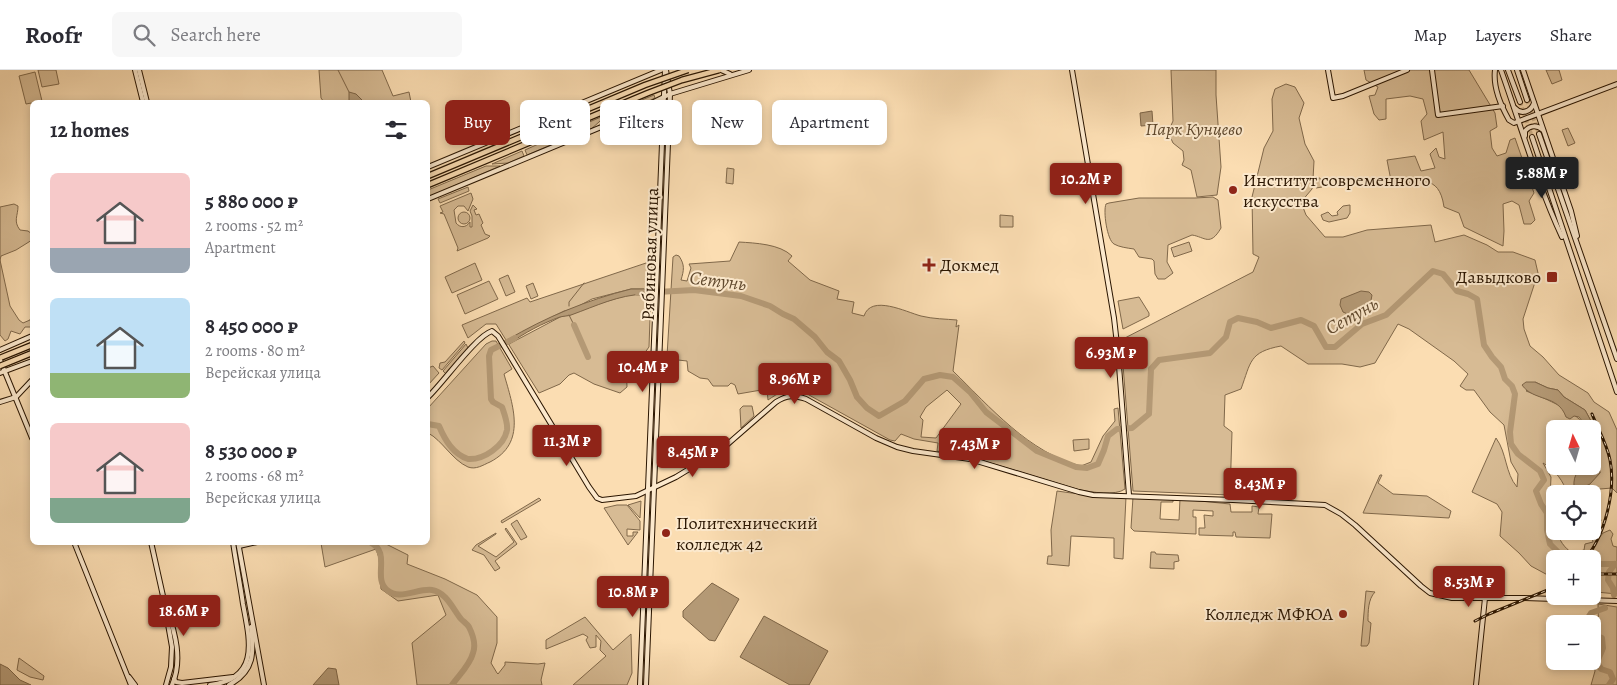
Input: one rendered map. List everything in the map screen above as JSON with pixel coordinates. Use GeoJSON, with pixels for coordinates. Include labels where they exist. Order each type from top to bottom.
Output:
{"type":"FeatureCollection","features":[{"type":"Feature","properties":{"kind":"main road"},"geometry":{"type":"LineString","coordinates":[[135,70],[142,100]]}},
{"type":"Feature","properties":{"kind":"main road"},"geometry":{"type":"LineString","coordinates":[[139,70],[146,100]]}},
{"type":"Feature","properties":{"kind":"main road"},"geometry":{"type":"LineString","coordinates":[[430,166],[660,70]]}},
{"type":"Feature","properties":{"kind":"main road","name":"Рябиновая улица"},"geometry":{"type":"LineString","coordinates":[[646,685],[670,94],[666,70]]}},
{"type":"Feature","properties":{"kind":"main road","name":"Рябиновая улица"},"geometry":{"type":"LineString","coordinates":[[640,685],[666,70]]}},
{"type":"Feature","properties":{"kind":"main road"},"geometry":{"type":"LineString","coordinates":[[430,175],[645,85],[688,70]]}},
{"type":"Feature","properties":{"kind":"main road"},"geometry":{"type":"LineString","coordinates":[[430,184],[648,93],[720,70],[732,74]]}},
{"type":"Feature","properties":{"kind":"main road"},"geometry":{"type":"LineString","coordinates":[[430,198],[611,123],[664,96],[749,70]]}},
{"type":"Feature","properties":{"kind":"main road"},"geometry":{"type":"LineString","coordinates":[[1072,70],[1114,318],[1129,495]]}},
{"type":"Feature","properties":{"kind":"main road"},"geometry":{"type":"LineString","coordinates":[[1328,70],[1333,98],[1343,96],[1407,70]]}},
{"type":"Feature","properties":{"kind":"main road"},"geometry":{"type":"LineString","coordinates":[[1432,70],[1438,115],[1502,106]]}},
{"type":"Feature","properties":{"kind":"main road"},"geometry":{"type":"LineString","coordinates":[[1495,70],[1496,86],[1502,106],[1509,120],[1514,122],[1617,84]]}},
{"type":"Feature","properties":{"kind":"main road"},"geometry":{"type":"LineString","coordinates":[[1501,70],[1553,219],[1571,256]]}},
{"type":"Feature","properties":{"kind":"main road"},"geometry":{"type":"LineString","coordinates":[[1508,70],[1520,102]]}},
{"type":"Feature","properties":{"kind":"main road"},"geometry":{"type":"LineString","coordinates":[[1517,70],[1527,100]]}},
{"type":"Feature","properties":{"kind":"main road"},"geometry":{"type":"LineString","coordinates":[[1523,70],[1571,211],[1580,251]]}},
{"type":"Feature","properties":{"kind":"main road"},"geometry":{"type":"LineString","coordinates":[[1514,106],[1519,112],[1527,112],[1533,107],[1534,99]]}},
{"type":"Feature","properties":{"kind":"main road"},"geometry":{"type":"LineString","coordinates":[[1524,138],[1525,132],[1531,127],[1539,127],[1545,131]]}},
{"type":"Feature","properties":{"kind":"main road"},"geometry":{"type":"LineString","coordinates":[[1539,134],[1617,360]]}},
{"type":"Feature","properties":{"kind":"main road"},"geometry":{"type":"LineString","coordinates":[[1532,137],[1617,392]]}},
{"type":"Feature","properties":{"kind":"main road"},"geometry":{"type":"LineString","coordinates":[[430,395],[486,333],[492,331],[495,332],[597,498],[608,500],[636,496],[676,477],[722,449],[776,402],[785,397],[796,395],[806,398],[876,438],[897,447],[970,459],[1093,495],[1129,495],[1325,505],[1355,525],[1427,591],[1444,597],[1617,601]]}},
{"type":"Feature","properties":{"kind":"main road"},"geometry":{"type":"LineString","coordinates":[[0,350],[30,337]]}},
{"type":"Feature","properties":{"kind":"main road"},"geometry":{"type":"LineString","coordinates":[[30,346],[0,359],[2,372],[16,397],[30,433]]}},
{"type":"Feature","properties":{"kind":"main road"},"geometry":{"type":"LineString","coordinates":[[0,366],[30,353]]}},
{"type":"Feature","properties":{"kind":"main road"},"geometry":{"type":"LineString","coordinates":[[2,372],[30,362]]}},
{"type":"Feature","properties":{"kind":"main road"},"geometry":{"type":"LineString","coordinates":[[0,402],[16,397],[30,382]]}},
{"type":"Feature","properties":{"kind":"main road"},"geometry":{"type":"LineString","coordinates":[[75,545],[131,685]]}},
{"type":"Feature","properties":{"kind":"main road"},"geometry":{"type":"LineString","coordinates":[[152,545],[172,647],[171,667],[166,685]]}},
{"type":"Feature","properties":{"kind":"main road"},"geometry":{"type":"LineString","coordinates":[[210,685],[228,682],[237,676],[242,671],[250,648],[234,545]]}},
{"type":"Feature","properties":{"kind":"main road"},"geometry":{"type":"LineString","coordinates":[[239,545],[264,685]]}},
{"type":"Feature","properties":{"kind":"main road"},"geometry":{"type":"LineString","coordinates":[[163,596],[177,649],[177,665],[172,685]]}},
{"type":"Feature","properties":{"kind":"main road"},"geometry":{"type":"LineString","coordinates":[[230,685],[242,677],[247,670],[252,656],[253,641],[248,598]]}},
{"type":"Feature","properties":{"kind":"main road"},"geometry":{"type":"LineString","coordinates":[[1476,685],[1485,598]]}},
{"type":"Feature","properties":{"kind":"main road"},"geometry":{"type":"LineString","coordinates":[[126,671],[135,685]]}},
{"type":"Feature","properties":{"kind":"main road"},"geometry":{"type":"LineString","coordinates":[[174,679],[176,682],[182,683],[223,680],[237,676]]}},
{"type":"Feature","properties":{"kind":"green space"},"geometry":{"type":"Polygon","coordinates":[[[38,70],[56,70],[59,84],[42,87],[38,70]]]}},
{"type":"Feature","properties":{"kind":"green space"},"geometry":{"type":"Polygon","coordinates":[[[319,70],[382,70],[393,96],[409,92],[411,100],[322,100],[319,70]]]}},
{"type":"Feature","properties":{"kind":"green space","name":"Парк Кунцево"},"geometry":{"type":"Polygon","coordinates":[[[1171,70],[1216,70],[1221,167],[1217,195],[1197,197],[1191,170],[1182,165],[1184,160],[1183,151],[1173,143],[1168,132],[1173,121],[1171,70]]]}},
{"type":"Feature","properties":{"kind":"green space"},"geometry":{"type":"Polygon","coordinates":[[[1364,70],[1469,70],[1495,113],[1497,127],[1490,131],[1492,148],[1497,156],[1506,153],[1510,140],[1515,138],[1534,193],[1529,201],[1535,220],[1531,224],[1524,224],[1519,205],[1512,201],[1503,204],[1503,246],[1464,227],[1459,213],[1444,207],[1437,188],[1432,184],[1419,182],[1392,186],[1387,160],[1415,156],[1421,171],[1435,168],[1430,154],[1436,148],[1439,157],[1445,159],[1443,132],[1424,140],[1421,121],[1427,114],[1423,99],[1410,96],[1386,99],[1386,119],[1379,120],[1374,114],[1369,96],[1375,95],[1378,87],[1366,80],[1364,70]]]}},
{"type":"Feature","properties":{"kind":"green space"},"geometry":{"type":"Polygon","coordinates":[[[1546,70],[1559,70],[1562,80],[1552,84],[1546,70]]]}},
{"type":"Feature","properties":{"kind":"green space"},"geometry":{"type":"Polygon","coordinates":[[[35,72],[42,100],[30,100],[30,103],[26,104],[19,76],[35,72]]]}},
{"type":"Feature","properties":{"kind":"green space"},"geometry":{"type":"Polygon","coordinates":[[[1286,84],[1295,87],[1304,103],[1299,118],[1305,144],[1314,161],[1313,179],[1320,178],[1322,187],[1316,188],[1313,181],[1312,189],[1301,202],[1306,215],[1325,237],[1343,237],[1367,230],[1431,225],[1435,242],[1464,235],[1498,252],[1513,252],[1535,260],[1538,273],[1523,319],[1524,329],[1530,346],[1559,375],[1588,393],[1594,402],[1609,412],[1617,430],[1617,493],[1612,488],[1601,489],[1601,485],[1564,485],[1557,475],[1601,475],[1601,420],[1590,420],[1585,410],[1564,397],[1558,390],[1535,382],[1526,391],[1569,411],[1580,420],[1546,420],[1546,465],[1543,463],[1546,468],[1546,475],[1551,477],[1551,485],[1546,485],[1546,540],[1560,540],[1568,550],[1546,550],[1546,574],[1531,566],[1500,536],[1502,512],[1497,504],[1472,492],[1496,438],[1500,444],[1510,476],[1517,487],[1518,474],[1511,462],[1504,425],[1490,412],[1474,390],[1466,390],[1460,386],[1468,374],[1454,361],[1409,329],[1398,324],[1375,363],[1360,367],[1342,364],[1308,364],[1281,346],[1263,351],[1257,355],[1250,365],[1241,389],[1225,395],[1224,426],[1232,432],[1230,495],[1133,491],[1121,340],[1253,272],[1259,257],[1253,254],[1252,197],[1264,148],[1273,131],[1272,99],[1275,89],[1286,84]]]}},
{"type":"Feature","properties":{"kind":"green space"},"geometry":{"type":"Polygon","coordinates":[[[654,95],[655,98],[651,100],[642,100],[654,95]]]}},
{"type":"Feature","properties":{"kind":"green space"},"geometry":{"type":"Polygon","coordinates":[[[600,117],[600,121],[590,130],[590,122],[600,117]]]}},
{"type":"Feature","properties":{"kind":"green space"},"geometry":{"type":"Polygon","coordinates":[[[1568,128],[1575,143],[1568,146],[1562,130],[1568,128]]]}},
{"type":"Feature","properties":{"kind":"green space"},"geometry":{"type":"Polygon","coordinates":[[[536,145],[550,145],[527,155],[525,150],[536,145]]]}},
{"type":"Feature","properties":{"kind":"green space"},"geometry":{"type":"Polygon","coordinates":[[[522,151],[524,156],[508,163],[492,164],[522,151]]]}},
{"type":"Feature","properties":{"kind":"green space"},"geometry":{"type":"Polygon","coordinates":[[[486,166],[500,166],[430,196],[430,189],[486,166]]]}},
{"type":"Feature","properties":{"kind":"green space"},"geometry":{"type":"Polygon","coordinates":[[[727,168],[734,169],[733,184],[726,183],[727,168]]]}},
{"type":"Feature","properties":{"kind":"green space"},"geometry":{"type":"Polygon","coordinates":[[[468,187],[469,191],[440,203],[438,199],[468,187]]]}},
{"type":"Feature","properties":{"kind":"green space"},"geometry":{"type":"Polygon","coordinates":[[[471,193],[473,199],[468,211],[464,206],[458,206],[454,210],[456,223],[463,227],[470,222],[470,227],[472,227],[470,211],[473,205],[477,209],[474,210],[476,215],[479,214],[483,223],[481,225],[485,234],[490,236],[457,251],[458,248],[444,214],[440,213],[443,212],[440,206],[471,193]]]}},
{"type":"Feature","properties":{"kind":"green space"},"geometry":{"type":"Polygon","coordinates":[[[1213,197],[1218,200],[1221,228],[1210,239],[1192,235],[1168,245],[1167,262],[1173,273],[1165,279],[1158,279],[1152,259],[1139,257],[1134,249],[1116,245],[1109,237],[1105,219],[1106,204],[1139,198],[1213,197]]]}},
{"type":"Feature","properties":{"kind":"green space"},"geometry":{"type":"Polygon","coordinates":[[[14,204],[18,206],[16,221],[18,227],[20,230],[30,232],[30,241],[1,256],[0,260],[0,207],[14,204]]]}},
{"type":"Feature","properties":{"kind":"green space"},"geometry":{"type":"Polygon","coordinates":[[[1350,205],[1350,213],[1347,218],[1329,222],[1323,220],[1321,215],[1328,212],[1332,216],[1338,215],[1337,212],[1343,206],[1350,205]]]}},
{"type":"Feature","properties":{"kind":"green space"},"geometry":{"type":"Polygon","coordinates":[[[462,212],[466,212],[470,218],[466,224],[462,224],[458,220],[458,216],[462,212]]]}},
{"type":"Feature","properties":{"kind":"green space"},"geometry":{"type":"Polygon","coordinates":[[[1000,215],[1013,216],[1013,227],[1000,227],[1000,215]]]}},
{"type":"Feature","properties":{"kind":"green space"},"geometry":{"type":"Polygon","coordinates":[[[739,242],[774,247],[792,256],[788,261],[810,280],[839,291],[837,299],[854,302],[852,313],[864,316],[874,306],[881,305],[926,317],[957,320],[956,327],[959,325],[953,371],[1011,427],[1044,451],[1062,460],[1081,466],[1091,462],[1103,436],[1115,421],[1114,409],[1118,408],[1125,489],[1110,493],[1080,490],[984,461],[985,449],[978,449],[972,445],[968,456],[937,451],[938,443],[914,439],[901,434],[895,441],[890,440],[800,390],[783,392],[768,400],[767,389],[738,394],[735,385],[731,383],[728,386],[713,386],[708,379],[700,378],[688,371],[687,361],[669,359],[667,356],[673,257],[676,255],[681,259],[683,273],[681,280],[687,281],[691,268],[689,264],[730,261],[739,242]],[[947,390],[926,407],[920,417],[923,420],[921,437],[936,438],[961,404],[947,390]]]}},
{"type":"Feature","properties":{"kind":"green space"},"geometry":{"type":"Polygon","coordinates":[[[1189,242],[1192,251],[1174,257],[1171,248],[1189,242]]]}},
{"type":"Feature","properties":{"kind":"green space"},"geometry":{"type":"Polygon","coordinates":[[[0,260],[10,306],[23,323],[30,320],[30,327],[25,327],[20,334],[11,331],[8,339],[5,341],[0,335],[0,260]]]}},
{"type":"Feature","properties":{"kind":"green space"},"geometry":{"type":"Polygon","coordinates":[[[652,261],[649,347],[641,358],[626,364],[627,387],[620,393],[594,384],[574,373],[569,375],[560,384],[539,393],[496,324],[486,324],[468,338],[462,325],[527,298],[530,302],[652,261]],[[631,289],[592,299],[507,340],[509,344],[562,316],[570,315],[594,305],[628,295],[644,294],[644,289],[631,289]]]}},
{"type":"Feature","properties":{"kind":"green space"},"geometry":{"type":"Polygon","coordinates":[[[475,263],[482,280],[452,293],[445,277],[475,263]]]}},
{"type":"Feature","properties":{"kind":"green space"},"geometry":{"type":"Polygon","coordinates":[[[508,275],[515,292],[506,296],[499,279],[508,275]]]}},
{"type":"Feature","properties":{"kind":"green space"},"geometry":{"type":"Polygon","coordinates":[[[489,281],[498,299],[465,314],[457,295],[489,281]]]}},
{"type":"Feature","properties":{"kind":"green space"},"geometry":{"type":"Polygon","coordinates":[[[533,283],[538,296],[531,299],[526,286],[533,283]]]}},
{"type":"Feature","properties":{"kind":"green space"},"geometry":{"type":"Polygon","coordinates":[[[1139,297],[1149,316],[1123,329],[1118,301],[1139,297]]]}},
{"type":"Feature","properties":{"kind":"green space"},"geometry":{"type":"Polygon","coordinates":[[[464,341],[465,343],[442,370],[439,368],[440,363],[445,362],[464,341]]]}},
{"type":"Feature","properties":{"kind":"green space"},"geometry":{"type":"Polygon","coordinates":[[[496,341],[512,369],[504,374],[513,411],[513,434],[509,445],[502,454],[482,466],[471,468],[457,460],[430,434],[430,406],[486,344],[496,341]]]}},
{"type":"Feature","properties":{"kind":"green space"},"geometry":{"type":"Polygon","coordinates":[[[466,344],[468,348],[446,374],[443,371],[466,344]]]}},
{"type":"Feature","properties":{"kind":"green space"},"geometry":{"type":"Polygon","coordinates":[[[433,366],[439,373],[430,383],[430,367],[433,366]]]}},
{"type":"Feature","properties":{"kind":"green space"},"geometry":{"type":"Polygon","coordinates":[[[743,406],[752,406],[754,416],[741,428],[740,409],[743,406]]]}},
{"type":"Feature","properties":{"kind":"green space"},"geometry":{"type":"Polygon","coordinates":[[[580,433],[587,445],[580,449],[572,438],[580,433]]]}},
{"type":"Feature","properties":{"kind":"green space"},"geometry":{"type":"Polygon","coordinates":[[[1089,439],[1089,449],[1074,451],[1073,440],[1089,439]]]}},
{"type":"Feature","properties":{"kind":"green space"},"geometry":{"type":"Polygon","coordinates":[[[1380,475],[1382,475],[1378,483],[1393,494],[1427,496],[1451,511],[1449,518],[1363,513],[1380,475]]]}},
{"type":"Feature","properties":{"kind":"green space"},"geometry":{"type":"Polygon","coordinates":[[[1057,491],[1093,496],[1126,497],[1123,559],[1114,558],[1114,538],[1071,536],[1069,566],[1047,564],[1048,556],[1052,556],[1051,530],[1057,491]]]}},
{"type":"Feature","properties":{"kind":"green space"},"geometry":{"type":"Polygon","coordinates":[[[1133,497],[1173,499],[1173,502],[1161,502],[1160,519],[1179,520],[1180,499],[1230,504],[1231,512],[1252,512],[1252,506],[1259,507],[1258,514],[1272,514],[1270,538],[1236,537],[1235,532],[1233,532],[1233,536],[1199,535],[1199,528],[1205,528],[1204,515],[1213,516],[1213,511],[1193,510],[1193,517],[1196,517],[1196,534],[1134,531],[1131,528],[1133,497]]]}},
{"type":"Feature","properties":{"kind":"green space"},"geometry":{"type":"Polygon","coordinates":[[[539,498],[541,500],[502,523],[501,521],[539,498]]]}},
{"type":"Feature","properties":{"kind":"green space"},"geometry":{"type":"Polygon","coordinates":[[[641,501],[640,518],[628,505],[641,501]]]}},
{"type":"Feature","properties":{"kind":"green space"},"geometry":{"type":"Polygon","coordinates":[[[627,505],[640,521],[640,530],[627,529],[627,536],[633,536],[633,532],[638,532],[628,545],[604,508],[627,505]]]}},
{"type":"Feature","properties":{"kind":"green space"},"geometry":{"type":"Polygon","coordinates":[[[517,520],[527,537],[521,540],[511,524],[517,520]]]}},
{"type":"Feature","properties":{"kind":"green space"},"geometry":{"type":"Polygon","coordinates":[[[506,528],[517,544],[495,561],[500,568],[495,571],[484,555],[472,550],[476,545],[496,533],[478,546],[496,557],[514,542],[506,528]]]}},
{"type":"Feature","properties":{"kind":"green space"},"geometry":{"type":"Polygon","coordinates":[[[1610,530],[1613,534],[1611,539],[1613,546],[1617,547],[1617,594],[1601,592],[1601,550],[1584,550],[1585,544],[1593,542],[1592,540],[1601,540],[1603,533],[1610,530]]]}},
{"type":"Feature","properties":{"kind":"green space"},"geometry":{"type":"Polygon","coordinates":[[[321,545],[388,545],[408,555],[407,564],[445,579],[477,595],[497,617],[497,643],[491,663],[498,674],[505,665],[505,662],[545,663],[541,680],[542,685],[417,685],[412,643],[446,615],[438,595],[398,601],[381,589],[379,558],[376,549],[325,567],[321,545]]]}},
{"type":"Feature","properties":{"kind":"green space"},"geometry":{"type":"Polygon","coordinates":[[[1151,552],[1178,555],[1179,561],[1174,562],[1174,569],[1150,568],[1151,552]]]}},
{"type":"Feature","properties":{"kind":"green space"},"geometry":{"type":"Polygon","coordinates":[[[1366,591],[1375,592],[1371,598],[1368,610],[1368,621],[1371,623],[1369,643],[1367,646],[1361,646],[1366,591]]]}},
{"type":"Feature","properties":{"kind":"green space"},"geometry":{"type":"Polygon","coordinates":[[[1598,605],[1617,607],[1617,685],[1591,685],[1595,670],[1601,670],[1601,615],[1598,615],[1598,605]]]}},
{"type":"Feature","properties":{"kind":"green space"},"geometry":{"type":"Polygon","coordinates":[[[585,617],[613,650],[631,634],[632,673],[627,685],[573,685],[606,656],[600,650],[601,641],[596,635],[596,647],[590,648],[586,640],[588,637],[583,634],[546,649],[546,640],[585,617]]]}},
{"type":"Feature","properties":{"kind":"green space"},"geometry":{"type":"Polygon","coordinates":[[[19,658],[44,676],[43,680],[30,677],[17,670],[19,658]]]}},
{"type":"Feature","properties":{"kind":"shaded area"},"geometry":{"type":"Polygon","coordinates":[[[349,92],[356,94],[362,100],[349,100],[349,92]]]}},
{"type":"Feature","properties":{"kind":"shaded area"},"geometry":{"type":"Polygon","coordinates":[[[1152,111],[1153,125],[1141,126],[1140,113],[1152,111]]]}},
{"type":"Feature","properties":{"kind":"shaded area"},"geometry":{"type":"Polygon","coordinates":[[[631,289],[645,289],[645,294],[616,299],[560,317],[547,322],[509,344],[507,340],[567,310],[631,289]]]}},
{"type":"Feature","properties":{"kind":"shaded area"},"geometry":{"type":"Polygon","coordinates":[[[1361,291],[1369,292],[1372,295],[1370,306],[1356,313],[1343,312],[1340,305],[1341,299],[1361,291]]]}},
{"type":"Feature","properties":{"kind":"shaded area"},"geometry":{"type":"Polygon","coordinates":[[[1526,382],[1535,382],[1558,390],[1564,397],[1585,410],[1590,420],[1581,420],[1579,417],[1574,416],[1570,419],[1566,417],[1562,410],[1552,401],[1533,394],[1522,385],[1526,382]]]}},
{"type":"Feature","properties":{"kind":"shaded area"},"geometry":{"type":"Polygon","coordinates":[[[1576,475],[1598,475],[1588,485],[1574,485],[1576,475]]]}},
{"type":"Feature","properties":{"kind":"shaded area"},"geometry":{"type":"Polygon","coordinates":[[[712,583],[739,599],[715,641],[709,640],[683,617],[683,611],[712,583]]]}},
{"type":"Feature","properties":{"kind":"shaded area"},"geometry":{"type":"Polygon","coordinates":[[[764,616],[828,651],[809,685],[790,685],[740,657],[764,616]]]}},
{"type":"Feature","properties":{"kind":"shaded area"},"geometry":{"type":"Polygon","coordinates":[[[0,664],[8,668],[20,680],[31,685],[0,685],[0,664]]]}},
{"type":"Feature","properties":{"kind":"shaded area"},"geometry":{"type":"Polygon","coordinates":[[[328,668],[336,669],[339,685],[313,685],[328,668]]]}},
{"type":"Feature","properties":{"kind":"waterway"},"geometry":{"type":"LineString","coordinates":[[338,70],[349,92]]}},
{"type":"Feature","properties":{"kind":"waterway","name":"Сетунь"},"geometry":{"type":"LineString","coordinates":[[638,293],[694,290],[741,296],[770,306],[794,319],[815,337],[827,352],[839,361],[857,397],[867,408],[879,416],[905,401],[924,379],[940,375],[953,377],[970,392],[986,412],[1037,451],[1076,467],[1087,468],[1098,464],[1108,436],[1117,429],[1132,428],[1149,414],[1151,369],[1159,360],[1210,353],[1226,337],[1230,322],[1238,318],[1257,322],[1271,328],[1301,320],[1314,326],[1326,347],[1335,347],[1362,324],[1386,315],[1433,271],[1443,274],[1457,291],[1477,299],[1484,345],[1501,367],[1505,379],[1512,386],[1515,394],[1510,432],[1511,444],[1518,454],[1540,471],[1544,480],[1536,491],[1547,513],[1547,530],[1550,544],[1556,550]]}},
{"type":"Feature","properties":{"kind":"waterway"},"geometry":{"type":"LineString","coordinates":[[569,306],[569,302],[584,283]]}},
{"type":"Feature","properties":{"kind":"waterway"},"geometry":{"type":"LineString","coordinates":[[569,315],[574,325]]}},
{"type":"Feature","properties":{"kind":"waterway"},"geometry":{"type":"LineString","coordinates":[[574,325],[588,357]]}},
{"type":"Feature","properties":{"kind":"waterway","name":"Сетунь"},"geometry":{"type":"LineString","coordinates":[[430,424],[439,426],[450,446],[458,454],[468,459],[474,459],[487,454],[498,446],[505,436],[507,424],[502,407],[491,399],[489,356],[491,350],[515,338]]}},
{"type":"Feature","properties":{"kind":"waterway","name":"Сетунь"},"geometry":{"type":"LineString","coordinates":[[374,545],[380,552],[381,579],[387,590],[397,594],[427,590],[437,591],[445,597],[469,627],[474,640],[472,657],[452,685]]}},
{"type":"Feature","properties":{"kind":"waterway","name":"Сетунь"},"geometry":{"type":"LineString","coordinates":[[1601,564],[1616,564]]}},
{"type":"Feature","properties":{"kind":"waterway"},"geometry":{"type":"LineString","coordinates":[[1614,595],[1613,588],[1608,580],[1609,572],[1615,564]]}},
{"type":"Feature","properties":{"kind":"waterway"},"geometry":{"type":"LineString","coordinates":[[1590,615],[1605,608]]}},
{"type":"Feature","properties":{"kind":"waterway"},"geometry":{"type":"LineString","coordinates":[[1601,638],[1603,648],[1601,653]]}},
{"type":"Feature","properties":{"kind":"waterway"},"geometry":{"type":"LineString","coordinates":[[1601,669],[1610,672],[1613,679],[1609,685]]}},
{"type":"Feature","properties":{"kind":"tunnel"},"geometry":{"type":"LineString","coordinates":[[1527,100],[1539,134]]}},
{"type":"Feature","properties":{"kind":"tunnel"},"geometry":{"type":"LineString","coordinates":[[1520,102],[1532,137]]}},
{"type":"Feature","properties":{"kind":"railway"},"geometry":{"type":"LineString","coordinates":[[1591,550],[1598,538],[1607,512],[1611,485],[1609,454],[1592,414]]}},
{"type":"Feature","properties":{"kind":"railway"},"geometry":{"type":"LineString","coordinates":[[1601,574],[1617,574]]}},
{"type":"Feature","properties":{"kind":"railway"},"geometry":{"type":"LineString","coordinates":[[1475,621],[1546,591]]}},
{"type":"Feature","properties":{"kind":"place","name":"Институт современного искусства"},"geometry":{"type":"Point","coordinates":[1233,190]}},
{"type":"Feature","properties":{"kind":"place","name":"Докмед"},"geometry":{"type":"Point","coordinates":[929,265]}},
{"type":"Feature","properties":{"kind":"place","name":"Давыдково"},"geometry":{"type":"Point","coordinates":[1552,277]}},
{"type":"Feature","properties":{"kind":"place","name":"Политехнический колледж 42"},"geometry":{"type":"Point","coordinates":[666,533]}},
{"type":"Feature","properties":{"kind":"place","name":"Колледж МФЮА"},"geometry":{"type":"Point","coordinates":[1343,614]}}]}
